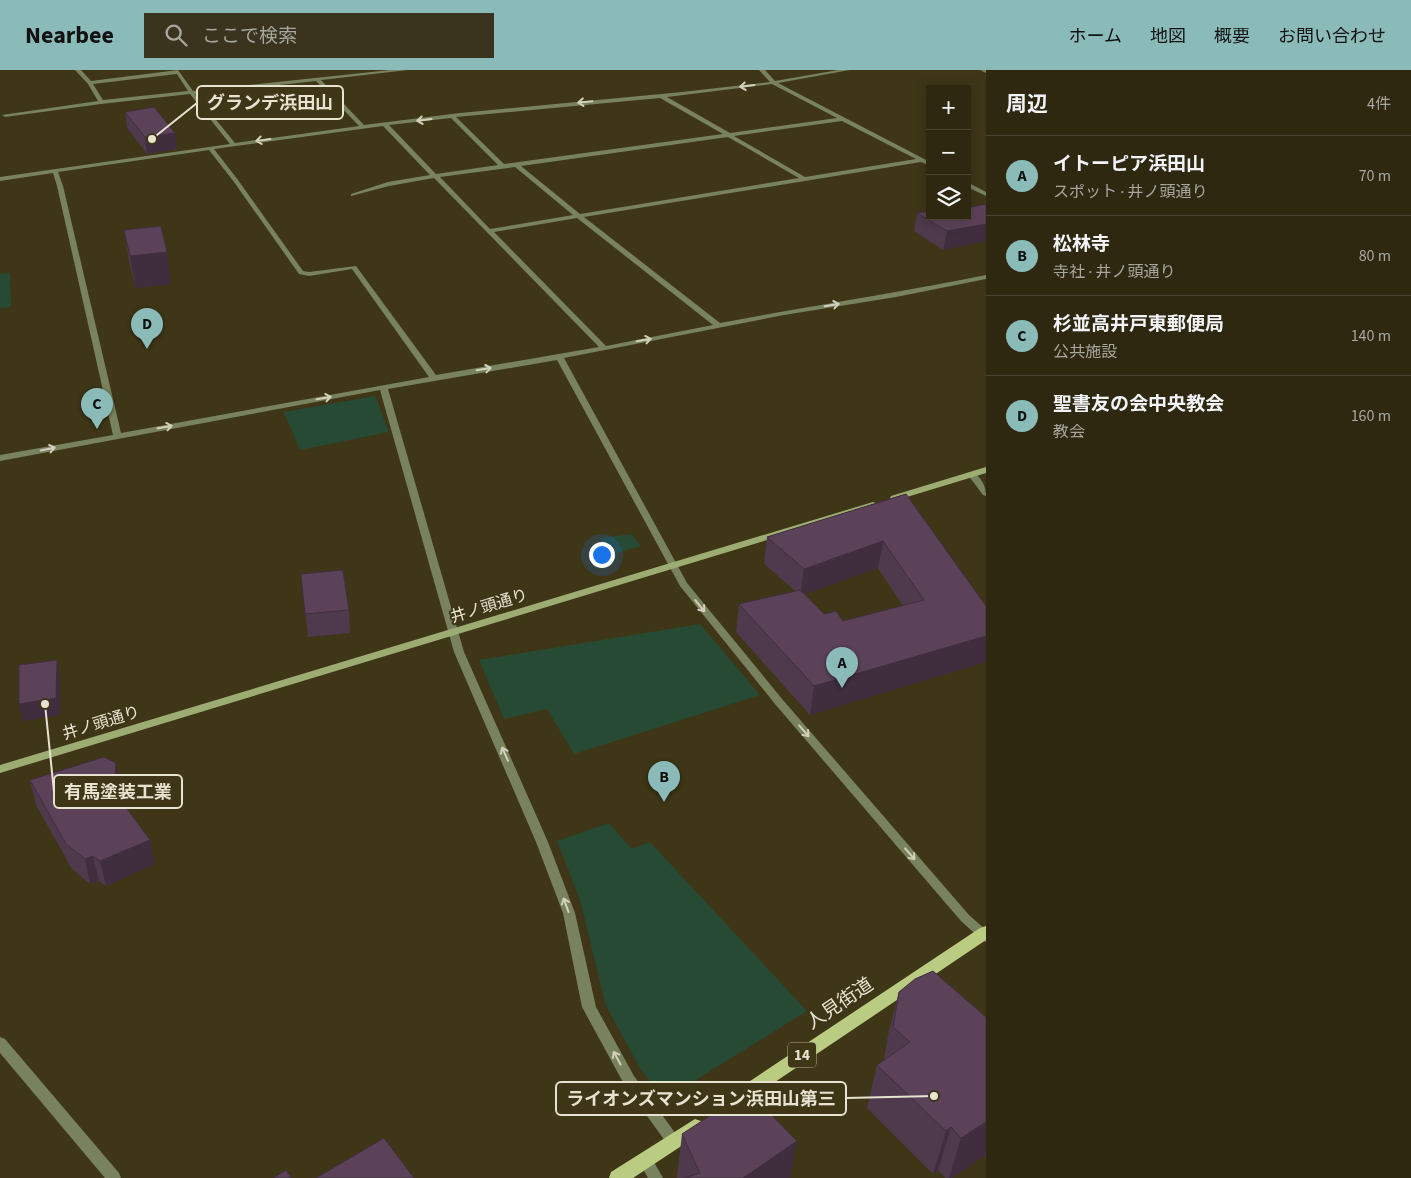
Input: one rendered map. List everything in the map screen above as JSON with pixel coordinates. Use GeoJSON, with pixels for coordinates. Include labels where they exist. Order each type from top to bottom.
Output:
{"type":"FeatureCollection","features":[{"type":"Feature","properties":{"kind":"main road","name":"井ノ頭通り"},"geometry":{"type":"LineString","coordinates":[[0,769],[454,633],[986,470]]}},
{"type":"Feature","properties":{"kind":"main road","name":"人見街道"},"geometry":{"type":"LineString","coordinates":[[723,1108],[985,934]]}},
{"type":"Feature","properties":{"kind":"main road"},"geometry":{"type":"LineString","coordinates":[[618,1178],[706,1119]]}},
{"type":"Feature","properties":{"kind":"street"},"geometry":{"type":"LineString","coordinates":[[78,70],[90,83],[100,102]]}},
{"type":"Feature","properties":{"kind":"street"},"geometry":{"type":"LineString","coordinates":[[5,115],[100,102],[405,70]]}},
{"type":"Feature","properties":{"kind":"street"},"geometry":{"type":"LineString","coordinates":[[762,70],[773,82],[926,162]]}},
{"type":"Feature","properties":{"kind":"street"},"geometry":{"type":"LineString","coordinates":[[0,179],[363,127],[587,102],[661,96],[773,82],[847,70]]}},
{"type":"Feature","properties":{"kind":"street"},"geometry":{"type":"LineString","coordinates":[[90,83],[178,72],[234,144]]}},
{"type":"Feature","properties":{"kind":"street"},"geometry":{"type":"LineString","coordinates":[[317,79],[363,127]]}},
{"type":"Feature","properties":{"kind":"street"},"geometry":{"type":"LineString","coordinates":[[661,96],[727,136],[803,178]]}},
{"type":"Feature","properties":{"kind":"street"},"geometry":{"type":"LineString","coordinates":[[452,117],[503,167]]}},
{"type":"Feature","properties":{"kind":"street"},"geometry":{"type":"LineString","coordinates":[[353,195],[388,184],[434,176],[844,119]]}},
{"type":"Feature","properties":{"kind":"street"},"geometry":{"type":"LineString","coordinates":[[385,125],[603,347]]}},
{"type":"Feature","properties":{"kind":"street"},"geometry":{"type":"LineString","coordinates":[[210,148],[236,181],[300,273],[309,274],[354,267],[434,378]]}},
{"type":"Feature","properties":{"kind":"street"},"geometry":{"type":"LineString","coordinates":[[488,231],[921,160]]}},
{"type":"Feature","properties":{"kind":"street"},"geometry":{"type":"LineString","coordinates":[[517,165],[578,216],[719,326]]}},
{"type":"Feature","properties":{"kind":"street"},"geometry":{"type":"LineString","coordinates":[[54,172],[62,196],[116,436]]}},
{"type":"Feature","properties":{"kind":"street"},"geometry":{"type":"LineString","coordinates":[[971,186],[986,194]]}},
{"type":"Feature","properties":{"kind":"street"},"geometry":{"type":"LineString","coordinates":[[0,458],[383,387],[559,357],[603,347],[896,295],[986,277]]}},
{"type":"Feature","properties":{"kind":"street"},"geometry":{"type":"LineString","coordinates":[[559,357],[683,584],[779,702],[965,918],[985,934]]}},
{"type":"Feature","properties":{"kind":"street"},"geometry":{"type":"LineString","coordinates":[[383,387],[459,652],[542,842],[569,913],[589,1007],[629,1080],[673,1141]]}},
{"type":"Feature","properties":{"kind":"street"},"geometry":{"type":"LineString","coordinates":[[972,475],[986,493]]}},
{"type":"Feature","properties":{"kind":"street"},"geometry":{"type":"LineString","coordinates":[[0,1043],[114,1178]]}},
{"type":"Feature","properties":{"kind":"street"},"geometry":{"type":"LineString","coordinates":[[645,1160],[656,1178]]}},
{"type":"Feature","properties":{"kind":"green space"},"geometry":{"type":"Polygon","coordinates":[[[10,273],[11,307],[0,308],[0,274],[10,273]]]}},
{"type":"Feature","properties":{"kind":"green space"},"geometry":{"type":"Polygon","coordinates":[[[375,396],[389,432],[300,450],[284,412],[375,396]]]}},
{"type":"Feature","properties":{"kind":"green space"},"geometry":{"type":"Polygon","coordinates":[[[632,534],[641,546],[610,555],[600,538],[632,534]]]}},
{"type":"Feature","properties":{"kind":"green space"},"geometry":{"type":"Polygon","coordinates":[[[700,624],[760,695],[574,754],[547,709],[504,719],[479,660],[700,624]]]}},
{"type":"Feature","properties":{"kind":"green space"},"geometry":{"type":"Polygon","coordinates":[[[609,823],[632,849],[650,842],[807,1011],[665,1099],[641,1070],[606,1006],[580,900],[557,841],[609,823]]]}},
{"type":"Feature","properties":{"kind":"building"},"geometry":{"type":"Polygon","coordinates":[[[154,107],[175,133],[145,137],[125,112],[154,107]]]}},
{"type":"Feature","properties":{"kind":"building"},"geometry":{"type":"Polygon","coordinates":[[[986,204],[986,224],[947,231],[929,220],[971,220],[971,206],[986,204]]]}},
{"type":"Feature","properties":{"kind":"building"},"geometry":{"type":"Polygon","coordinates":[[[926,212],[926,218],[917,213],[926,212]]]}},
{"type":"Feature","properties":{"kind":"building"},"geometry":{"type":"Polygon","coordinates":[[[161,226],[167,252],[130,256],[124,230],[161,226]]]}},
{"type":"Feature","properties":{"kind":"building"},"geometry":{"type":"Polygon","coordinates":[[[906,494],[986,606],[986,636],[814,686],[739,604],[800,590],[824,614],[836,611],[843,621],[924,600],[883,541],[804,569],[767,537],[906,494]]]}},
{"type":"Feature","properties":{"kind":"building"},"geometry":{"type":"Polygon","coordinates":[[[343,570],[349,610],[305,614],[301,574],[343,570]]]}},
{"type":"Feature","properties":{"kind":"building"},"geometry":{"type":"Polygon","coordinates":[[[57,660],[56,698],[19,704],[19,665],[57,660]]]}},
{"type":"Feature","properties":{"kind":"building"},"geometry":{"type":"Polygon","coordinates":[[[104,757],[116,763],[114,791],[150,840],[100,861],[93,856],[85,859],[66,844],[30,780],[104,757]]]}},
{"type":"Feature","properties":{"kind":"building"},"geometry":{"type":"Polygon","coordinates":[[[933,971],[986,1017],[986,1122],[961,1138],[951,1127],[946,1131],[877,1065],[910,1042],[893,1027],[899,992],[915,979],[933,971]]]}},
{"type":"Feature","properties":{"kind":"building"},"geometry":{"type":"Polygon","coordinates":[[[748,1091],[797,1141],[743,1178],[684,1178],[700,1173],[682,1134],[748,1091]]]}},
{"type":"Feature","properties":{"kind":"building"},"geometry":{"type":"Polygon","coordinates":[[[384,1138],[414,1178],[316,1178],[384,1138]]]}},
{"type":"Feature","properties":{"kind":"building"},"geometry":{"type":"Polygon","coordinates":[[[286,1170],[291,1178],[273,1178],[286,1170]]]}},
{"type":"Feature","properties":{"kind":"place","name":"グランデ浜田山"},"geometry":{"type":"Point","coordinates":[152,139]}},
{"type":"Feature","properties":{"kind":"place","name":"聖書友の会中央教会"},"geometry":{"type":"Point","coordinates":[147,349]}},
{"type":"Feature","properties":{"kind":"place","name":"杉並高井戸東郵便局"},"geometry":{"type":"Point","coordinates":[97,429]}},
{"type":"Feature","properties":{"kind":"place","name":"イトーピア浜田山"},"geometry":{"type":"Point","coordinates":[842,688]}},
{"type":"Feature","properties":{"kind":"place","name":"有馬塗装工業"},"geometry":{"type":"Point","coordinates":[45,704]}},
{"type":"Feature","properties":{"kind":"place","name":"松林寺"},"geometry":{"type":"Point","coordinates":[664,802]}},
{"type":"Feature","properties":{"kind":"place","name":"ライオンズマンション浜田山第三"},"geometry":{"type":"Point","coordinates":[934,1096]}}]}
